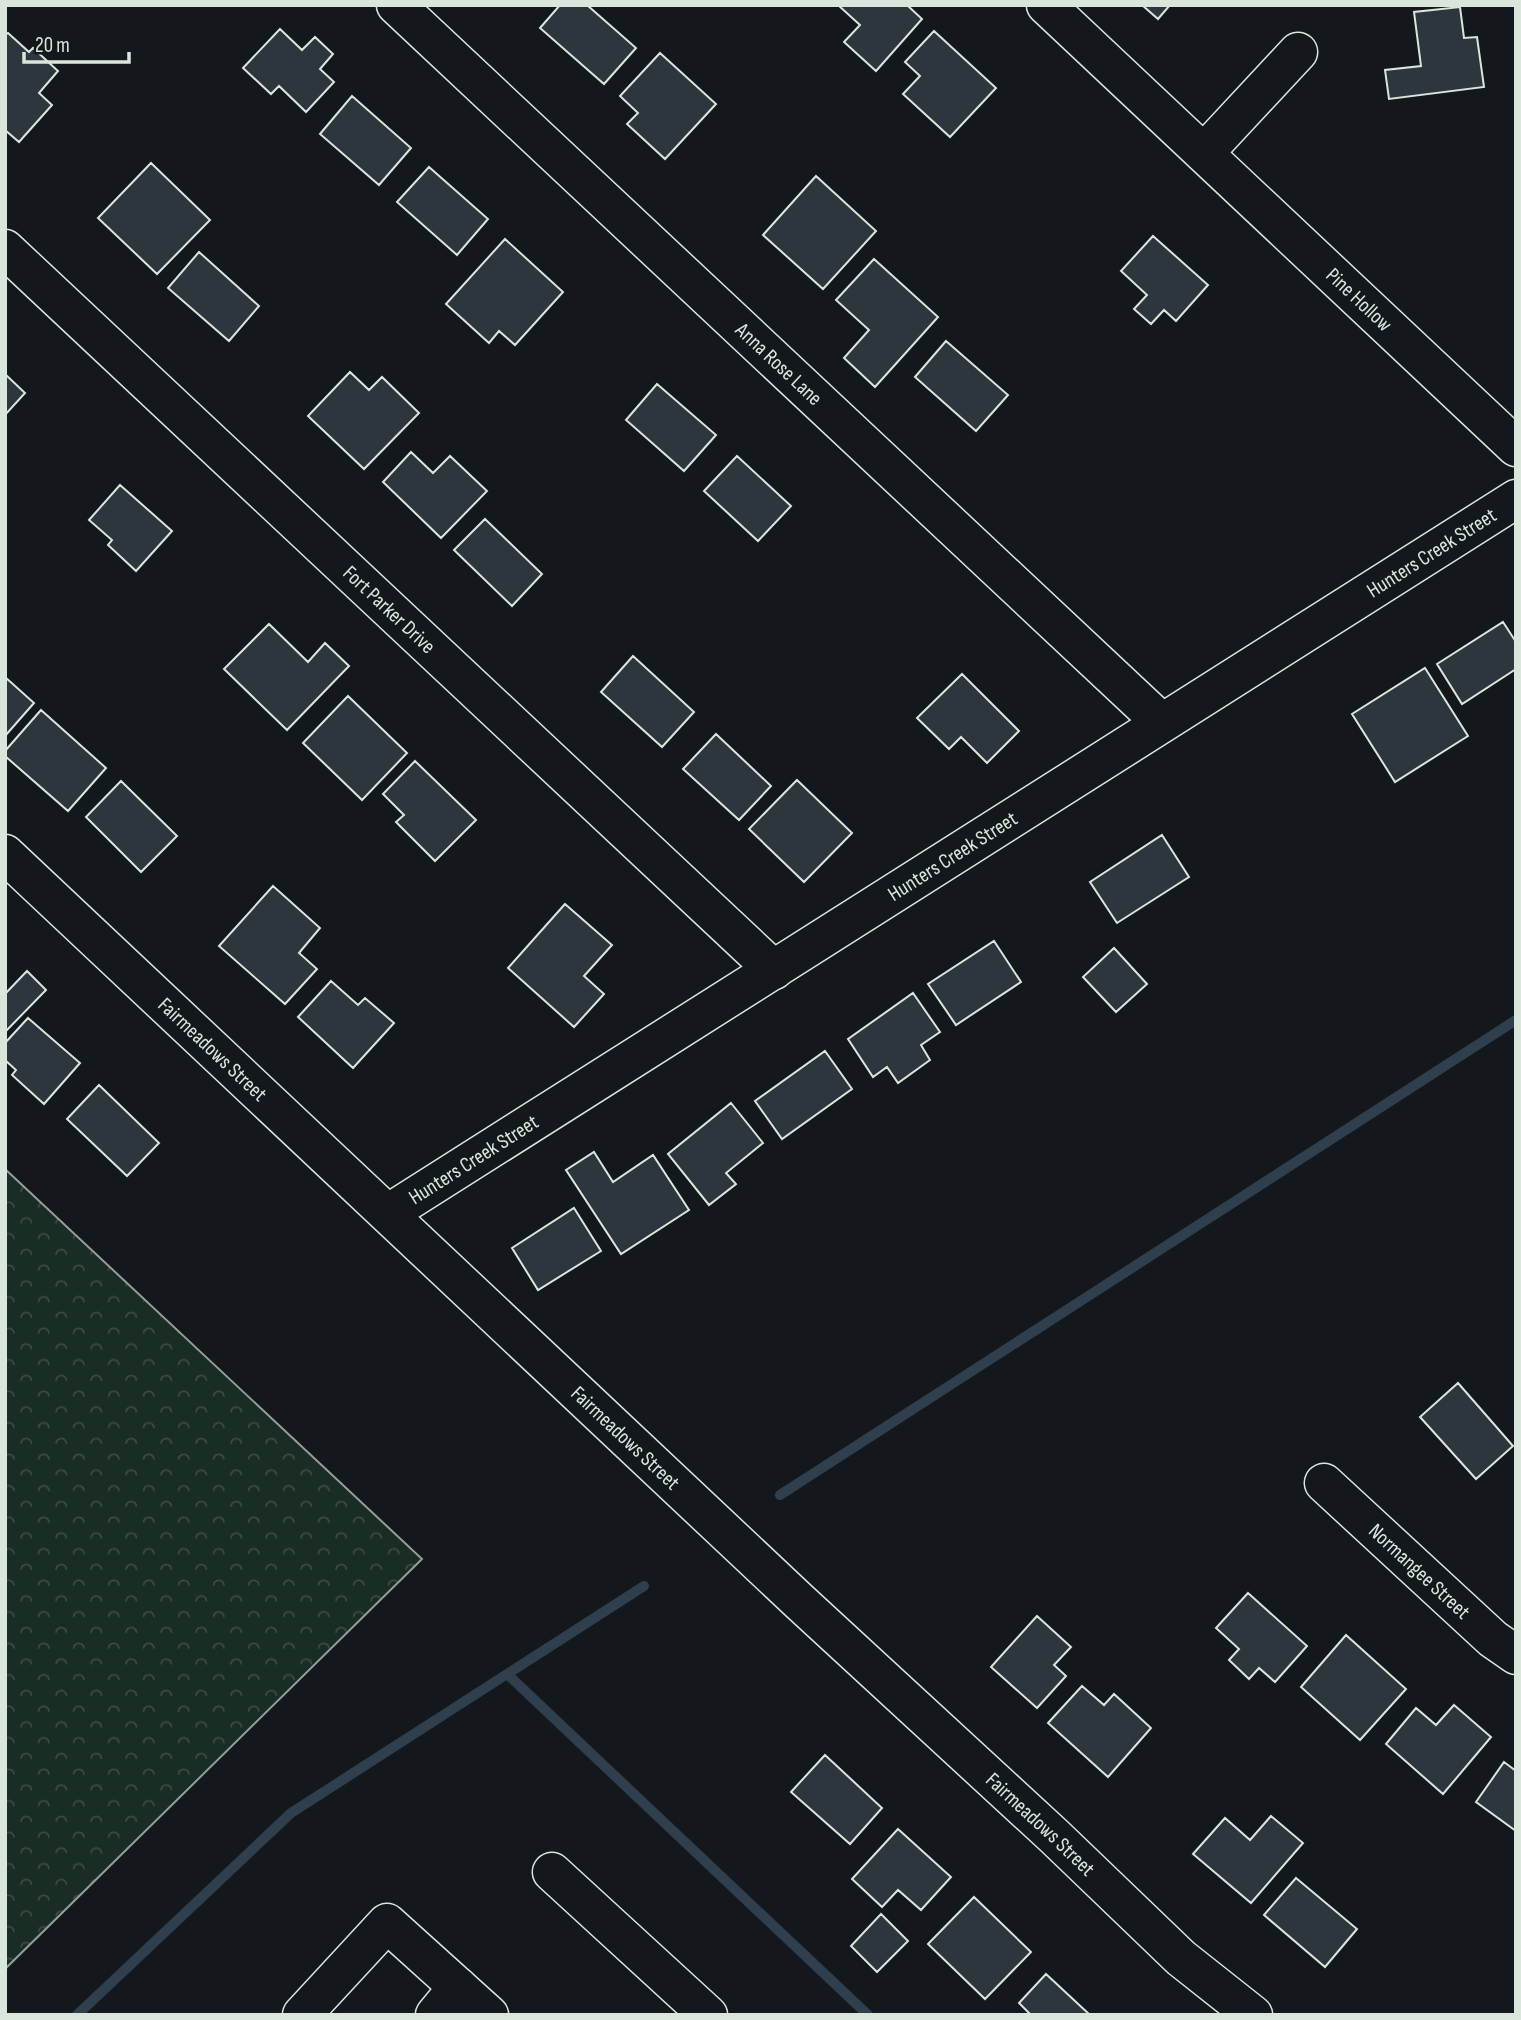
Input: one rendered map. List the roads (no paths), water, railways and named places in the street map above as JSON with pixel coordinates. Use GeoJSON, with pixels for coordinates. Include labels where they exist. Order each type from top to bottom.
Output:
{"type":"FeatureCollection","features":[{"type":"Feature","properties":{"kind":"street","name":"Anna Rose Lane"},"geometry":{"type":"LineString","coordinates":[[396,5],[1161,722]]}},
{"type":"Feature","properties":{"kind":"street","name":"Pine Hollow"},"geometry":{"type":"LineString","coordinates":[[1046,5],[1516,447]]}},
{"type":"Feature","properties":{"kind":"street"},"geometry":{"type":"LineString","coordinates":[[1204,153],[1298,52]]}},
{"type":"Feature","properties":{"kind":"street","name":"Fort Parker Drive"},"geometry":{"type":"LineString","coordinates":[[5,250],[774,970]]}},
{"type":"Feature","properties":{"kind":"street","name":"Hunters Creek Street"},"geometry":{"type":"LineString","coordinates":[[388,1213],[1516,499]]}},
{"type":"Feature","properties":{"kind":"street","name":"Fairmeadows Street"},"geometry":{"type":"LineString","coordinates":[[5,854],[1181,1958],[1253,2015]]}},
{"type":"Feature","properties":{"kind":"street","name":"Normangee Street"},"geometry":{"type":"LineString","coordinates":[[1324,1483],[1493,1639],[1516,1655]]}},
{"type":"Feature","properties":{"kind":"street"},"geometry":{"type":"LineString","coordinates":[[552,1872],[708,2015]]}},
{"type":"Feature","properties":{"kind":"street"},"geometry":{"type":"LineString","coordinates":[[302,2015],[387,1923],[447,2001],[489,2015]]}},
{"type":"Feature","properties":{"kind":"waterway"},"geometry":{"type":"LineString","coordinates":[[780,1495],[1516,1020]]}},
{"type":"Feature","properties":{"kind":"waterway"},"geometry":{"type":"LineString","coordinates":[[77,2015],[291,1813],[644,1586]]}},
{"type":"Feature","properties":{"kind":"waterway"},"geometry":{"type":"LineString","coordinates":[[507,1674],[868,2015]]}}]}
